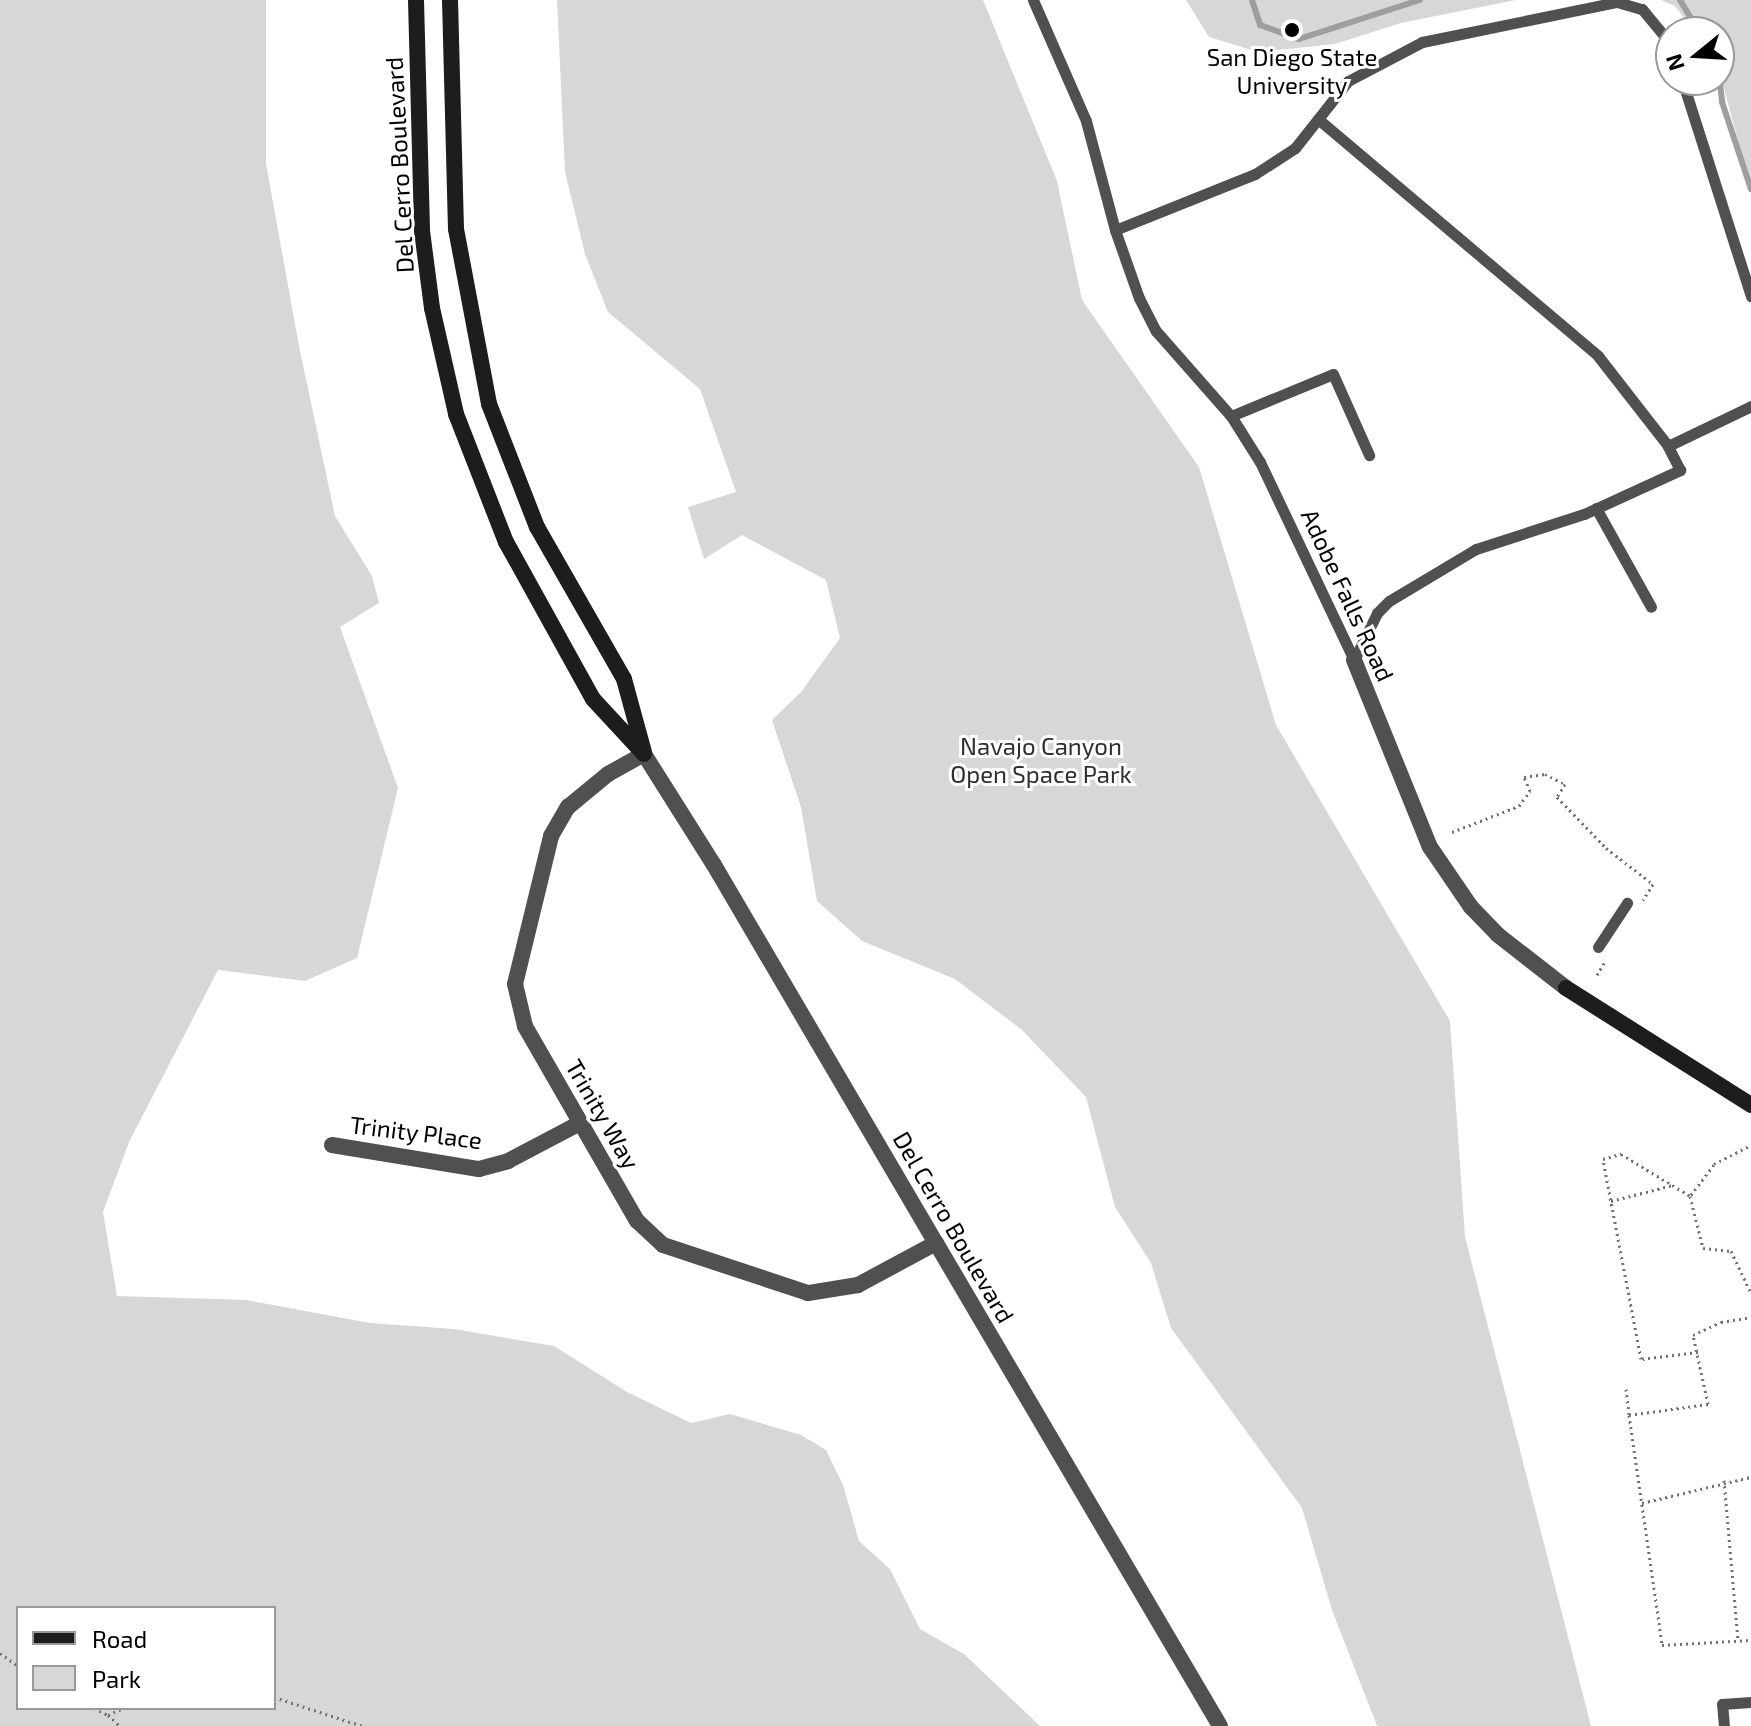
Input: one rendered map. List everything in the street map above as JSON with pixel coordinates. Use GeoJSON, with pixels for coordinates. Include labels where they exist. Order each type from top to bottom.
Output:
{"type":"FeatureCollection","features":[{"type":"Feature","properties":{"kind":"street","name":"Del Cerro Boulevard"},"geometry":{"type":"LineString","coordinates":[[416,0],[422,231],[432,308],[456,414],[506,542],[593,699],[644,754],[1220,1726]]}},
{"type":"Feature","properties":{"kind":"street","name":"Del Cerro Boulevard"},"geometry":{"type":"LineString","coordinates":[[450,0],[456,229],[465,302],[489,404],[537,527],[624,679],[644,754]]}},
{"type":"Feature","properties":{"kind":"street","name":"Adobe Falls Road"},"geometry":{"type":"LineString","coordinates":[[1354,660],[1430,847],[1471,907],[1498,935],[1566,988],[1751,1105]]}},
{"type":"Feature","properties":{"kind":"street","name":"Trinity Way"},"geometry":{"type":"LineString","coordinates":[[644,754],[608,774],[568,807],[551,836],[515,984],[525,1026],[637,1221],[663,1245],[808,1293],[858,1285],[936,1243]]}},
{"type":"Feature","properties":{"kind":"street","name":"Trinity Place"},"geometry":{"type":"LineString","coordinates":[[332,1145],[479,1169],[508,1161],[580,1123]]}},
{"type":"Feature","properties":{"kind":"lane","name":"Adobe Falls Road"},"geometry":{"type":"LineString","coordinates":[[1033,0],[1086,121],[1115,230],[1156,331],[1231,416],[1260,462],[1354,660]]}},
{"type":"Feature","properties":{"kind":"lane"},"geometry":{"type":"LineString","coordinates":[[1115,230],[1255,174],[1295,148],[1348,81],[1422,42],[1617,2],[1642,9],[1655,25]]}},
{"type":"Feature","properties":{"kind":"lane"},"geometry":{"type":"LineString","coordinates":[[1687,96],[1751,296]]}},
{"type":"Feature","properties":{"kind":"lane"},"geometry":{"type":"LineString","coordinates":[[1318,119],[1598,356],[1668,446],[1680,470],[1596,508],[1476,549],[1389,601],[1377,613],[1354,660]]}},
{"type":"Feature","properties":{"kind":"lane"},"geometry":{"type":"LineString","coordinates":[[1231,416],[1333,374],[1369,455]]}},
{"type":"Feature","properties":{"kind":"lane"},"geometry":{"type":"LineString","coordinates":[[1668,446],[1751,406]]}},
{"type":"Feature","properties":{"kind":"lane"},"geometry":{"type":"LineString","coordinates":[[1596,508],[1651,607]]}},
{"type":"Feature","properties":{"kind":"lane"},"geometry":{"type":"LineString","coordinates":[[1598,947],[1632,907]]}},
{"type":"Feature","properties":{"kind":"lane"},"geometry":{"type":"LineString","coordinates":[[1724,1726],[1722,1704],[1751,1702]]}},
{"type":"Feature","properties":{"kind":"path"},"geometry":{"type":"LineString","coordinates":[[1452,832],[1519,806],[1530,791],[1524,777],[1545,774],[1565,784],[1557,797],[1606,848],[1653,884],[1632,907]]}},
{"type":"Feature","properties":{"kind":"path"},"geometry":{"type":"LineString","coordinates":[[1597,975],[1613,949]]}},
{"type":"Feature","properties":{"kind":"path"},"geometry":{"type":"LineString","coordinates":[[1690,1196],[1714,1164],[1751,1145]]}},
{"type":"Feature","properties":{"kind":"path"},"geometry":{"type":"LineString","coordinates":[[1698,1352],[1641,1359],[1603,1159],[1621,1154],[1690,1196],[1703,1248],[1731,1251],[1751,1293]]}},
{"type":"Feature","properties":{"kind":"path"},"geometry":{"type":"LineString","coordinates":[[1611,1201],[1673,1185]]}},
{"type":"Feature","properties":{"kind":"path"},"geometry":{"type":"LineString","coordinates":[[1629,1415],[1708,1404],[1693,1335],[1721,1322],[1751,1317]]}},
{"type":"Feature","properties":{"kind":"path"},"geometry":{"type":"LineString","coordinates":[[1626,1389],[1662,1645],[1751,1640]]}},
{"type":"Feature","properties":{"kind":"path"},"geometry":{"type":"LineString","coordinates":[[1642,1503],[1711,1490],[1724,1480],[1751,1477]]}},
{"type":"Feature","properties":{"kind":"path"},"geometry":{"type":"LineString","coordinates":[[1724,1480],[1738,1641]]}},
{"type":"Feature","properties":{"kind":"path"},"geometry":{"type":"LineString","coordinates":[[276,1698],[362,1726]]}},
{"type":"Feature","properties":{"kind":"path"},"geometry":{"type":"LineString","coordinates":[[98,1710],[120,1726]]}},
{"type":"Feature","properties":{"kind":"path"},"geometry":{"type":"LineString","coordinates":[[108,1715],[119,1710]]}},
{"type":"Feature","properties":{"kind":"green space"},"geometry":{"type":"Polygon","coordinates":[[[0,0],[266,0],[266,164],[299,346],[335,516],[372,576],[379,603],[340,627],[398,788],[357,958],[305,981],[218,970],[129,1142],[103,1212],[117,1296],[246,1300],[370,1323],[454,1329],[554,1346],[627,1392],[691,1423],[730,1414],[801,1435],[826,1450],[843,1485],[859,1541],[890,1569],[920,1629],[964,1654],[1040,1726],[0,1726],[0,0]]]}},
{"type":"Feature","properties":{"kind":"green space","name":"Navajo Canyon Open Space Park"},"geometry":{"type":"Polygon","coordinates":[[[557,0],[983,0],[1057,181],[1082,300],[1199,467],[1276,725],[1450,1021],[1465,1237],[1591,1726],[1377,1726],[1332,1610],[1302,1508],[1171,1328],[1151,1263],[1115,1207],[1086,1097],[1022,1030],[955,979],[862,941],[817,901],[801,807],[772,720],[801,692],[840,638],[826,580],[742,535],[704,559],[688,507],[736,492],[700,389],[608,312],[585,254],[565,172],[557,0]]]}},
{"type":"Feature","properties":{"kind":"green space","name":"San Diego State University"},"geometry":{"type":"Polygon","coordinates":[[[1186,0],[1516,0],[1401,23],[1335,44],[1258,52],[1209,37],[1186,0]]]}},
{"type":"Feature","properties":{"kind":"green space"},"geometry":{"type":"Polygon","coordinates":[[[1661,0],[1751,0],[1751,189],[1726,96],[1735,96],[1735,16],[1682,16],[1675,6],[1661,0]]]}},
{"type":"Feature","properties":{"kind":"waterway"},"geometry":{"type":"LineString","coordinates":[[1252,0],[1260,25],[1299,39],[1420,0]]}},
{"type":"Feature","properties":{"kind":"waterway"},"geometry":{"type":"LineString","coordinates":[[1680,0],[1690,16]]}},
{"type":"Feature","properties":{"kind":"waterway"},"geometry":{"type":"LineString","coordinates":[[1721,96],[1751,189]]}},
{"type":"Feature","properties":{"kind":"place","name":"San Diego State University"},"geometry":{"type":"Point","coordinates":[1292,30]}}]}
